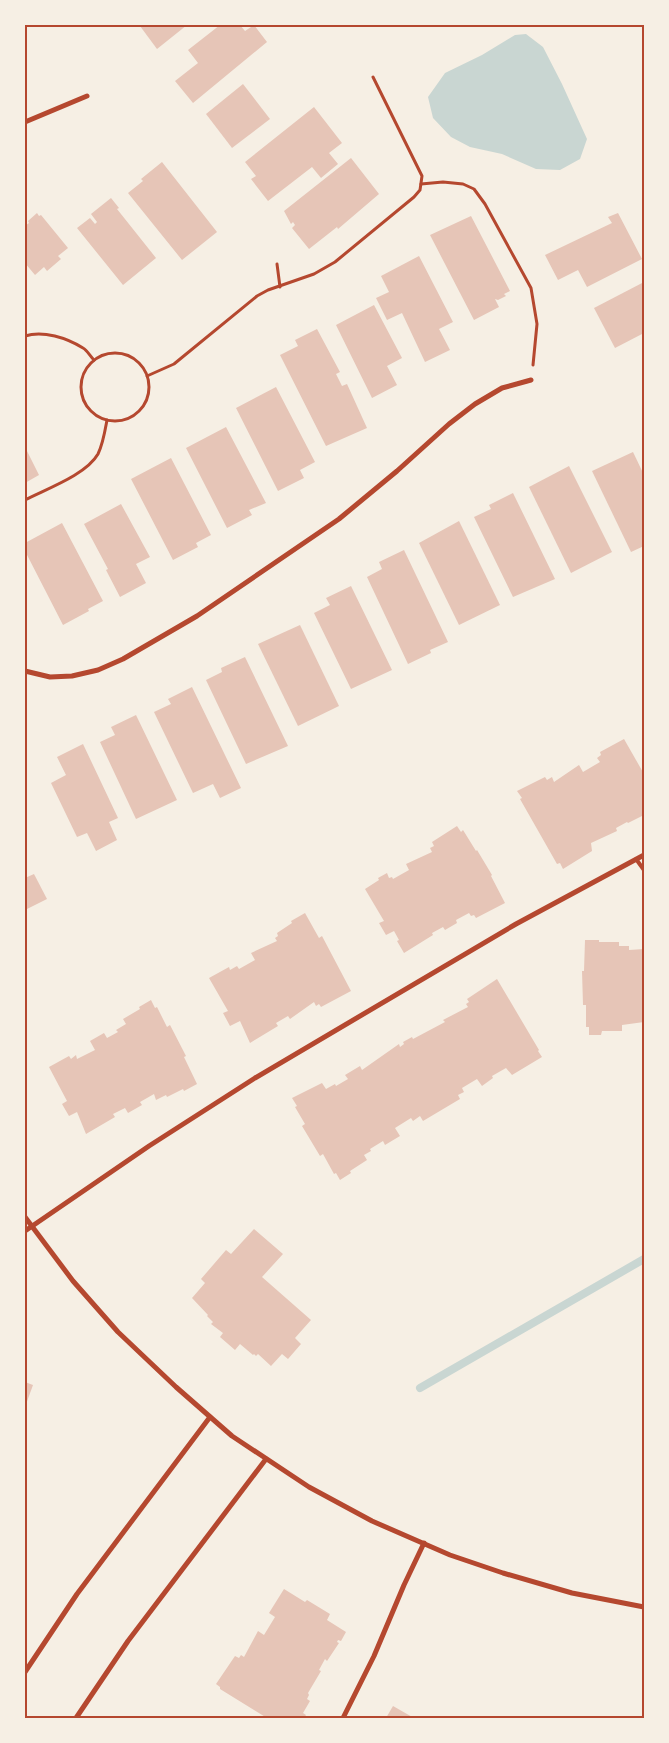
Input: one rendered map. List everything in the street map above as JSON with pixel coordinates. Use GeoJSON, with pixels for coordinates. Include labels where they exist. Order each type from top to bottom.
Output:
{"type":"FeatureCollection","features":[{"type":"Feature","properties":{"kind":"street"},"geometry":{"type":"LineString","coordinates":[[25,122],[87,96]]}},
{"type":"Feature","properties":{"kind":"street"},"geometry":{"type":"LineString","coordinates":[[25,671],[50,677],[72,676],[98,670],[123,659],[197,616],[339,519],[397,471],[449,424],[475,404],[502,388],[531,380]]}},
{"type":"Feature","properties":{"kind":"street"},"geometry":{"type":"LineString","coordinates":[[25,1231],[148,1146],[255,1078],[516,924],[644,856]]}},
{"type":"Feature","properties":{"kind":"street"},"geometry":{"type":"LineString","coordinates":[[25,1217],[73,1281],[118,1332],[232,1436],[309,1487],[372,1520],[450,1555],[572,1593],[644,1607]]}},
{"type":"Feature","properties":{"kind":"street"},"geometry":{"type":"LineString","coordinates":[[25,1672],[77,1594],[210,1417]]}},
{"type":"Feature","properties":{"kind":"street"},"geometry":{"type":"LineString","coordinates":[[76,1718],[128,1641],[266,1459]]}},
{"type":"Feature","properties":{"kind":"street"},"geometry":{"type":"LineString","coordinates":[[343,1718],[374,1656],[424,1543]]}},
{"type":"Feature","properties":{"kind":"lane"},"geometry":{"type":"LineString","coordinates":[[636,859],[644,870]]}},
{"type":"Feature","properties":{"kind":"path"},"geometry":{"type":"LineString","coordinates":[[147,376],[174,364],[257,296],[314,274],[335,262],[420,190],[422,176],[373,77]]}},
{"type":"Feature","properties":{"kind":"path"},"geometry":{"type":"LineString","coordinates":[[421,184],[443,182],[463,184],[474,190],[485,204],[531,288],[537,324],[531,380]]}},
{"type":"Feature","properties":{"kind":"path"},"geometry":{"type":"LineString","coordinates":[[276,264],[280,287]]}},
{"type":"Feature","properties":{"kind":"path"},"geometry":{"type":"LineString","coordinates":[[25,336],[32,334],[52,336],[85,349],[94,360]]}},
{"type":"Feature","properties":{"kind":"path"},"geometry":{"type":"LineString","coordinates":[[107,353],[120,353],[132,357],[141,364],[147,376],[149,390],[144,405],[134,415],[120,420],[107,420],[95,414],[83,400],[81,386],[83,373],[94,360],[107,353]]}},
{"type":"Feature","properties":{"kind":"path"},"geometry":{"type":"LineString","coordinates":[[25,500],[91,464],[98,453],[107,420]]}},
{"type":"Feature","properties":{"kind":"shaded area"},"geometry":{"type":"Polygon","coordinates":[[[526,34],[543,47],[587,139],[580,159],[560,170],[536,169],[502,154],[470,147],[451,137],[433,118],[428,97],[445,73],[482,55],[515,35],[526,34]]]}},
{"type":"Feature","properties":{"kind":"building"},"geometry":{"type":"Polygon","coordinates":[[[141,25],[187,25],[157,49],[141,25]]]}},
{"type":"Feature","properties":{"kind":"building"},"geometry":{"type":"Polygon","coordinates":[[[220,25],[240,25],[245,31],[254,25],[267,42],[193,103],[175,81],[198,63],[188,50],[220,25]]]}},
{"type":"Feature","properties":{"kind":"building"},"geometry":{"type":"Polygon","coordinates":[[[243,84],[270,119],[232,148],[206,114],[243,84]]]}},
{"type":"Feature","properties":{"kind":"building"},"geometry":{"type":"Polygon","coordinates":[[[314,107],[342,143],[329,153],[338,164],[321,178],[312,167],[268,201],[251,179],[256,176],[245,162],[314,107]]]}},
{"type":"Feature","properties":{"kind":"building"},"geometry":{"type":"Polygon","coordinates":[[[351,158],[379,194],[338,229],[337,227],[309,249],[292,228],[295,225],[293,222],[291,224],[284,211],[351,158]]]}},
{"type":"Feature","properties":{"kind":"building"},"geometry":{"type":"Polygon","coordinates":[[[162,162],[217,232],[182,260],[128,193],[143,181],[141,179],[162,162]]]}},
{"type":"Feature","properties":{"kind":"building"},"geometry":{"type":"Polygon","coordinates":[[[111,198],[119,208],[117,209],[156,258],[123,285],[77,228],[90,218],[95,224],[97,222],[91,214],[111,198]]]}},
{"type":"Feature","properties":{"kind":"building"},"geometry":{"type":"Polygon","coordinates":[[[37,213],[39,216],[41,215],[68,248],[58,256],[61,259],[47,271],[44,267],[35,275],[25,263],[25,226],[37,213]]]}},
{"type":"Feature","properties":{"kind":"building"},"geometry":{"type":"Polygon","coordinates":[[[618,213],[642,259],[587,287],[578,270],[558,280],[545,255],[612,223],[608,217],[618,213]]]}},
{"type":"Feature","properties":{"kind":"building"},"geometry":{"type":"Polygon","coordinates":[[[471,216],[510,291],[504,294],[506,296],[498,300],[495,299],[499,307],[474,320],[430,235],[471,216]]]}},
{"type":"Feature","properties":{"kind":"building"},"geometry":{"type":"Polygon","coordinates":[[[419,256],[453,322],[439,329],[450,350],[425,362],[402,313],[387,320],[376,298],[389,292],[381,276],[419,256]]]}},
{"type":"Feature","properties":{"kind":"building"},"geometry":{"type":"Polygon","coordinates":[[[644,282],[644,333],[615,348],[594,308],[644,282]]]}},
{"type":"Feature","properties":{"kind":"building"},"geometry":{"type":"Polygon","coordinates":[[[374,305],[402,358],[387,366],[397,385],[372,398],[336,325],[374,305]]]}},
{"type":"Feature","properties":{"kind":"building"},"geometry":{"type":"Polygon","coordinates":[[[317,329],[340,372],[336,374],[342,386],[347,384],[367,428],[326,446],[280,355],[298,346],[295,340],[317,329]]]}},
{"type":"Feature","properties":{"kind":"building"},"geometry":{"type":"Polygon","coordinates":[[[276,387],[315,462],[300,470],[304,478],[278,491],[236,408],[276,387]]]}},
{"type":"Feature","properties":{"kind":"building"},"geometry":{"type":"Polygon","coordinates":[[[226,427],[266,503],[249,510],[252,515],[227,528],[186,448],[226,427]]]}},
{"type":"Feature","properties":{"kind":"building"},"geometry":{"type":"Polygon","coordinates":[[[25,447],[39,475],[25,483],[25,447]]]}},
{"type":"Feature","properties":{"kind":"building"},"geometry":{"type":"Polygon","coordinates":[[[633,452],[644,475],[644,546],[631,552],[592,471],[633,452]]]}},
{"type":"Feature","properties":{"kind":"building"},"geometry":{"type":"Polygon","coordinates":[[[171,458],[211,535],[196,543],[198,547],[173,560],[131,479],[171,458]]]}},
{"type":"Feature","properties":{"kind":"building"},"geometry":{"type":"Polygon","coordinates":[[[569,466],[612,552],[571,573],[529,487],[569,466]]]}},
{"type":"Feature","properties":{"kind":"building"},"geometry":{"type":"Polygon","coordinates":[[[513,493],[555,579],[513,597],[474,517],[491,509],[489,505],[513,493]]]}},
{"type":"Feature","properties":{"kind":"building"},"geometry":{"type":"Polygon","coordinates":[[[121,504],[150,557],[136,564],[146,583],[120,597],[106,570],[108,569],[84,524],[121,504]]]}},
{"type":"Feature","properties":{"kind":"building"},"geometry":{"type":"Polygon","coordinates":[[[459,521],[500,605],[459,625],[419,543],[459,521]]]}},
{"type":"Feature","properties":{"kind":"building"},"geometry":{"type":"Polygon","coordinates":[[[62,523],[103,601],[63,625],[25,551],[25,543],[62,523]]]}},
{"type":"Feature","properties":{"kind":"building"},"geometry":{"type":"Polygon","coordinates":[[[404,550],[448,642],[430,650],[431,653],[408,664],[367,577],[382,569],[379,562],[404,550]]]}},
{"type":"Feature","properties":{"kind":"building"},"geometry":{"type":"Polygon","coordinates":[[[351,586],[392,670],[351,689],[314,613],[330,605],[326,598],[351,586]]]}},
{"type":"Feature","properties":{"kind":"building"},"geometry":{"type":"Polygon","coordinates":[[[300,625],[339,706],[298,726],[258,644],[300,625]]]}},
{"type":"Feature","properties":{"kind":"building"},"geometry":{"type":"Polygon","coordinates":[[[245,657],[288,746],[246,764],[206,680],[222,672],[221,668],[245,657]]]}},
{"type":"Feature","properties":{"kind":"building"},"geometry":{"type":"Polygon","coordinates":[[[192,687],[241,788],[220,798],[213,784],[193,793],[154,712],[171,704],[168,699],[192,687]]]}},
{"type":"Feature","properties":{"kind":"building"},"geometry":{"type":"Polygon","coordinates":[[[136,715],[177,800],[136,819],[100,742],[115,735],[111,727],[136,715]]]}},
{"type":"Feature","properties":{"kind":"building"},"geometry":{"type":"Polygon","coordinates":[[[624,739],[644,774],[644,815],[627,822],[616,828],[617,831],[591,843],[592,851],[563,869],[560,863],[557,864],[517,791],[545,777],[547,780],[552,777],[554,782],[579,765],[583,772],[600,762],[597,758],[601,755],[600,752],[624,739]]]}},
{"type":"Feature","properties":{"kind":"building"},"geometry":{"type":"Polygon","coordinates":[[[83,744],[118,818],[109,822],[117,840],[96,851],[87,833],[77,837],[51,783],[66,775],[57,757],[83,744]]]}},
{"type":"Feature","properties":{"kind":"building"},"geometry":{"type":"Polygon","coordinates":[[[457,826],[461,832],[463,830],[477,850],[492,875],[505,903],[476,918],[469,913],[456,920],[457,923],[445,930],[443,927],[432,933],[433,935],[404,953],[394,931],[386,935],[379,923],[384,921],[365,889],[387,873],[389,878],[392,877],[393,879],[409,870],[406,864],[432,852],[430,848],[434,846],[432,842],[457,826]]]}},
{"type":"Feature","properties":{"kind":"building"},"geometry":{"type":"Polygon","coordinates":[[[34,874],[47,899],[25,910],[25,878],[34,874]]]}},
{"type":"Feature","properties":{"kind":"building"},"geometry":{"type":"Polygon","coordinates":[[[305,913],[319,938],[322,936],[351,991],[321,1007],[319,1004],[316,1006],[314,1002],[290,1019],[288,1016],[276,1023],[278,1026],[250,1043],[240,1021],[230,1026],[223,1013],[228,1011],[209,978],[229,967],[230,970],[237,966],[239,969],[255,960],[251,953],[277,941],[275,938],[278,936],[277,933],[292,923],[291,921],[305,913]]]}},
{"type":"Feature","properties":{"kind":"building"},"geometry":{"type":"Polygon","coordinates":[[[585,940],[619,942],[619,946],[629,946],[629,950],[644,949],[644,1022],[622,1025],[622,1031],[602,1031],[601,1035],[589,1035],[589,1027],[586,1027],[586,1005],[583,1005],[582,971],[584,971],[585,940]]]}},
{"type":"Feature","properties":{"kind":"building"},"geometry":{"type":"Polygon","coordinates":[[[497,979],[542,1057],[512,1075],[506,1068],[492,1076],[493,1078],[482,1086],[477,1079],[462,1088],[464,1092],[458,1095],[460,1099],[423,1121],[420,1116],[413,1121],[411,1118],[395,1128],[400,1136],[385,1145],[383,1141],[370,1149],[371,1151],[364,1155],[367,1160],[340,1180],[336,1173],[334,1174],[323,1154],[320,1156],[302,1126],[305,1124],[292,1098],[322,1083],[326,1089],[335,1084],[336,1086],[348,1079],[345,1075],[360,1066],[362,1070],[399,1044],[400,1047],[404,1044],[403,1042],[412,1037],[413,1039],[445,1022],[443,1020],[468,1007],[466,1004],[469,1002],[467,999],[497,979]]]}},
{"type":"Feature","properties":{"kind":"building"},"geometry":{"type":"Polygon","coordinates":[[[151,1000],[155,1008],[157,1007],[167,1027],[170,1025],[186,1056],[184,1057],[197,1084],[184,1091],[183,1089],[156,1100],[154,1094],[140,1102],[142,1105],[128,1113],[125,1108],[113,1114],[115,1117],[86,1134],[77,1112],[69,1116],[62,1104],[67,1101],[49,1067],[69,1056],[71,1059],[76,1055],[77,1059],[95,1050],[90,1041],[104,1033],[107,1038],[118,1032],[116,1030],[126,1024],[123,1019],[151,1000]]]}},
{"type":"Feature","properties":{"kind":"building"},"geometry":{"type":"Polygon","coordinates":[[[254,1229],[283,1254],[262,1277],[311,1320],[295,1338],[301,1344],[288,1359],[282,1354],[271,1366],[258,1354],[256,1356],[253,1355],[240,1344],[235,1350],[220,1337],[223,1333],[211,1324],[213,1322],[208,1315],[192,1298],[205,1283],[201,1279],[226,1250],[231,1254],[254,1229]]]}},
{"type":"Feature","properties":{"kind":"building"},"geometry":{"type":"Polygon","coordinates":[[[25,1382],[33,1385],[25,1407],[25,1382]]]}},
{"type":"Feature","properties":{"kind":"building"},"geometry":{"type":"Polygon","coordinates":[[[284,1589],[330,1614],[327,1620],[346,1632],[341,1641],[338,1640],[337,1642],[339,1643],[327,1661],[325,1659],[319,1670],[321,1671],[308,1693],[307,1699],[310,1701],[303,1713],[306,1715],[304,1718],[267,1718],[220,1689],[216,1684],[235,1656],[239,1658],[241,1655],[244,1657],[258,1631],[264,1635],[275,1617],[269,1613],[284,1589]]]}},
{"type":"Feature","properties":{"kind":"building"},"geometry":{"type":"Polygon","coordinates":[[[393,1706],[414,1718],[386,1718],[393,1706]]]}},
{"type":"Feature","properties":{"kind":"waterway"},"geometry":{"type":"LineString","coordinates":[[420,1388],[644,1259]]}}]}
